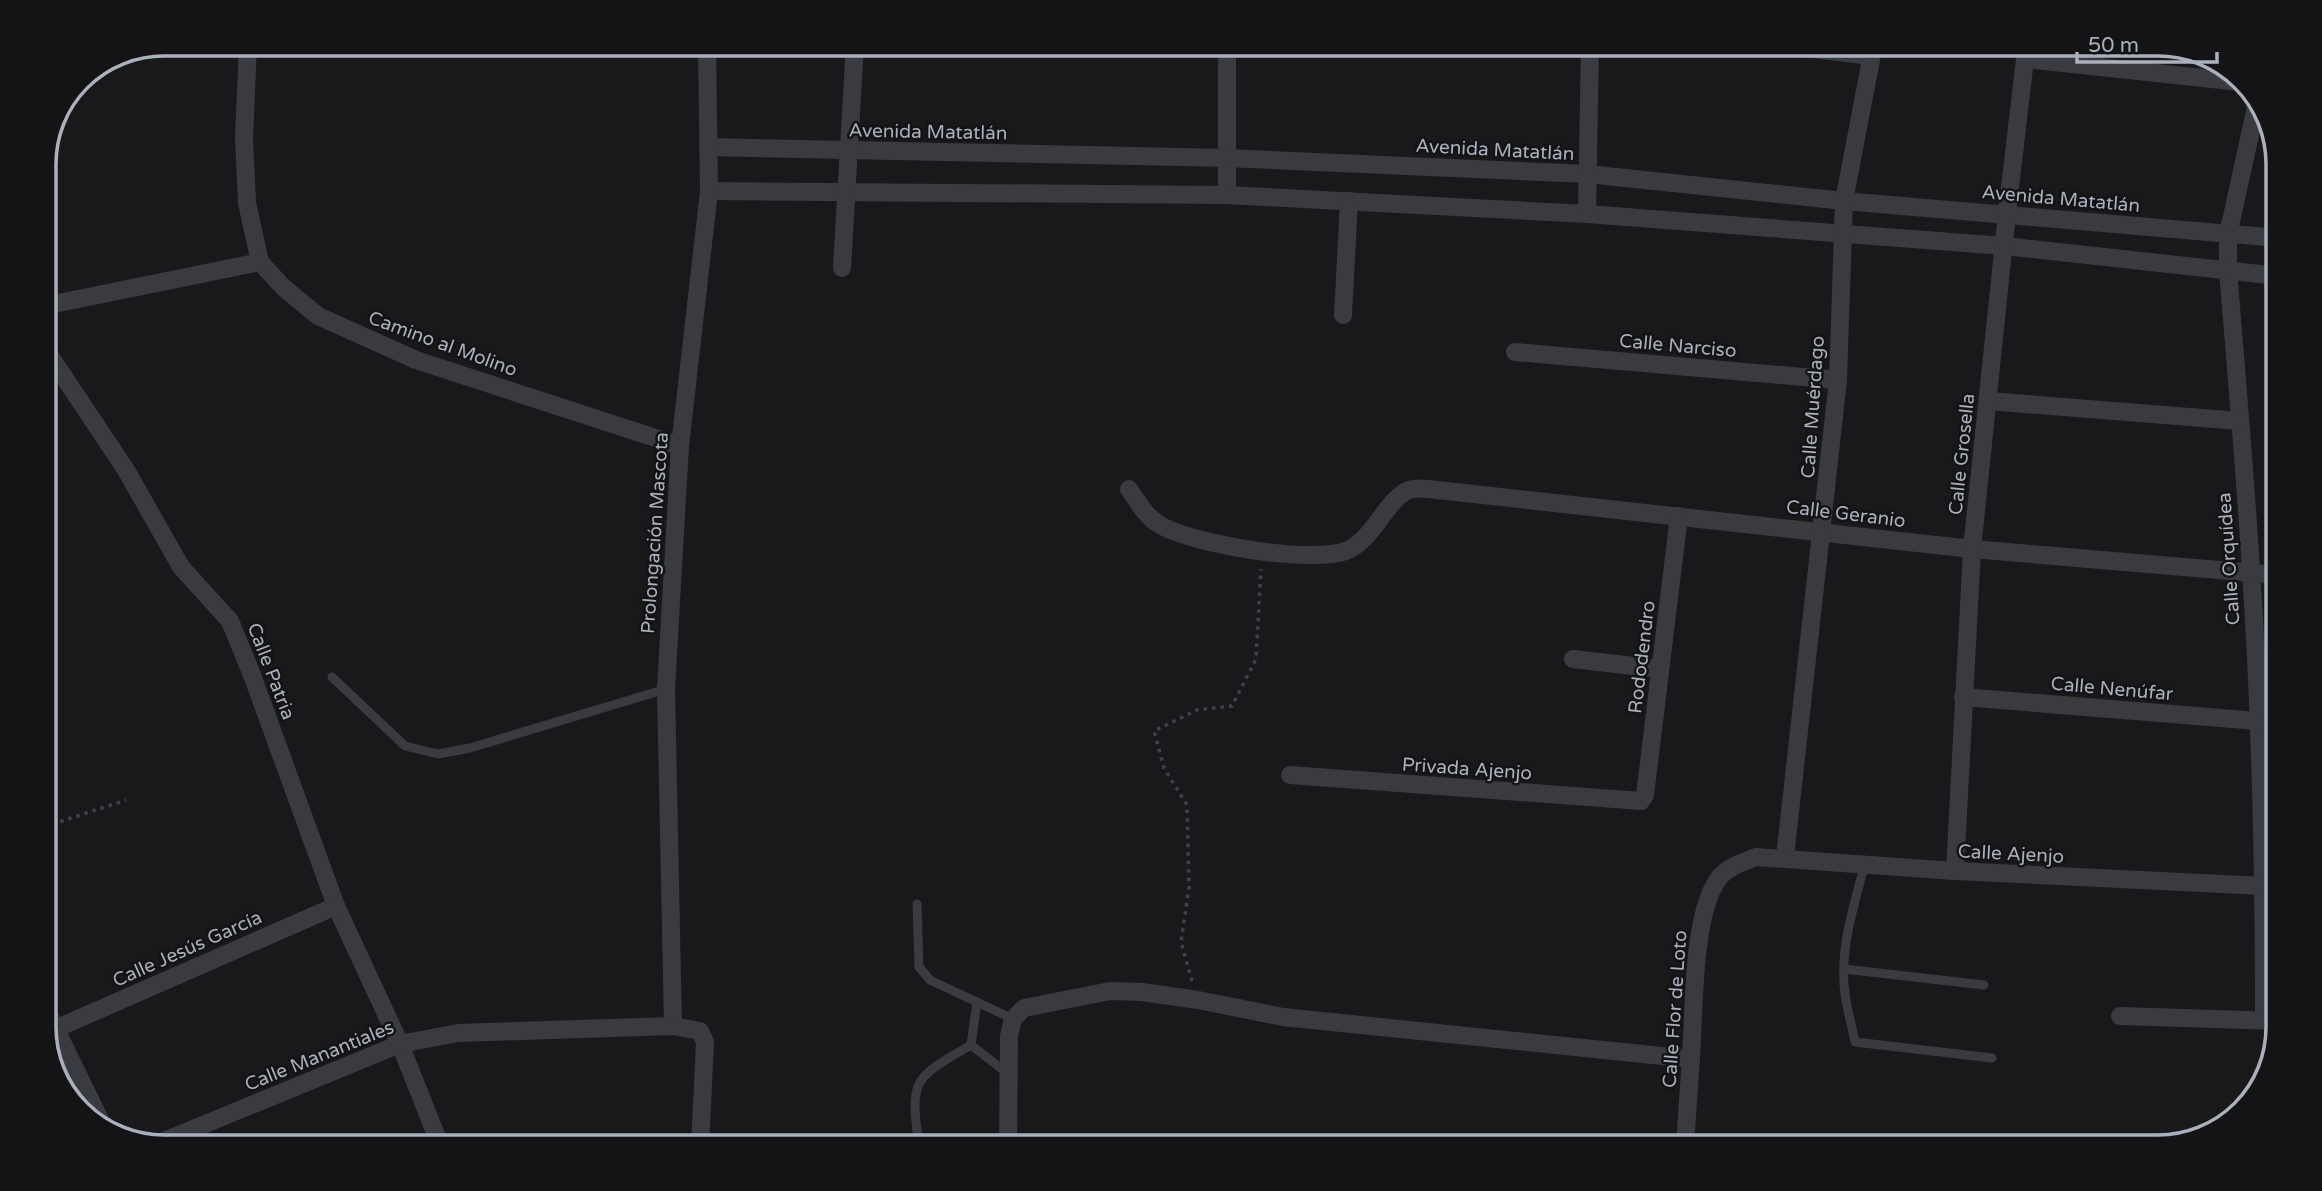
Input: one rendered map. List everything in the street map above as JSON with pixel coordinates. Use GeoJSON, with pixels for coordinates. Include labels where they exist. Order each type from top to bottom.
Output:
{"type":"FeatureCollection","features":[{"type":"Feature","properties":{"kind":"street"},"geometry":{"type":"LineString","coordinates":[[56,304],[260,262],[246,190],[244,138],[247,56]]}},
{"type":"Feature","properties":{"kind":"street","name":"Prolongación Mascota"},"geometry":{"type":"LineString","coordinates":[[673,1026],[666,689],[680,446],[709,191],[707,56]]}},
{"type":"Feature","properties":{"kind":"street"},"geometry":{"type":"LineString","coordinates":[[842,268],[854,56]]}},
{"type":"Feature","properties":{"kind":"street"},"geometry":{"type":"LineString","coordinates":[[1227,56],[1227,195]]}},
{"type":"Feature","properties":{"kind":"street"},"geometry":{"type":"LineString","coordinates":[[1587,214],[1590,56]]}},
{"type":"Feature","properties":{"kind":"street","name":"Calle Muérdago"},"geometry":{"type":"LineString","coordinates":[[1785,858],[1838,380],[1844,201],[1872,56]]}},
{"type":"Feature","properties":{"kind":"street","name":"Calle Grosella"},"geometry":{"type":"LineString","coordinates":[[1955,871],[1972,549],[2007,214],[2027,56]]}},
{"type":"Feature","properties":{"kind":"street"},"geometry":{"type":"LineString","coordinates":[[2056,56],[2225,80]]}},
{"type":"Feature","properties":{"kind":"street","name":"Calle Orquídea"},"geometry":{"type":"LineString","coordinates":[[2255,116],[2228,235],[2228,270],[2251,571],[2266,924]]}},
{"type":"Feature","properties":{"kind":"street","name":"Avenida Matatlán"},"geometry":{"type":"LineString","coordinates":[[708,147],[1227,158],[1587,174],[1844,201],[2266,237]]}},
{"type":"Feature","properties":{"kind":"street"},"geometry":{"type":"LineString","coordinates":[[709,191],[1227,195],[1349,201],[1587,214],[2004,246],[2266,275]]}},
{"type":"Feature","properties":{"kind":"street"},"geometry":{"type":"LineString","coordinates":[[1343,315],[1349,201]]}},
{"type":"Feature","properties":{"kind":"street","name":"Camino al Molino"},"geometry":{"type":"LineString","coordinates":[[260,262],[283,287],[318,316],[393,350],[416,360],[680,446]]}},
{"type":"Feature","properties":{"kind":"street","name":"Calle Narciso"},"geometry":{"type":"LineString","coordinates":[[1516,352],[1838,380]]}},
{"type":"Feature","properties":{"kind":"street","name":"Calle Patria"},"geometry":{"type":"LineString","coordinates":[[56,365],[126,470],[181,567],[230,621],[336,906],[400,1044],[435,1135]]}},
{"type":"Feature","properties":{"kind":"street"},"geometry":{"type":"LineString","coordinates":[[1988,401],[2240,421]]}},
{"type":"Feature","properties":{"kind":"street"},"geometry":{"type":"LineString","coordinates":[[1129,489],[1143,510],[1158,525],[1176,533],[1262,553]]}},
{"type":"Feature","properties":{"kind":"street","name":"Calle Geranio"},"geometry":{"type":"LineString","coordinates":[[1262,553],[1328,556],[1349,550],[1381,520],[1395,500],[1410,489],[1429,489],[1972,549],[2266,573]]}},
{"type":"Feature","properties":{"kind":"street","name":"Rododendro"},"geometry":{"type":"LineString","coordinates":[[1641,801],[1645,795],[1679,516]]}},
{"type":"Feature","properties":{"kind":"street"},"geometry":{"type":"LineString","coordinates":[[1573,659],[1660,669]]}},
{"type":"Feature","properties":{"kind":"street","name":"Calle Nenúfar"},"geometry":{"type":"LineString","coordinates":[[1963,697],[2258,721]]}},
{"type":"Feature","properties":{"kind":"street","name":"Privada Ajenjo"},"geometry":{"type":"LineString","coordinates":[[1290,775],[1641,801]]}},
{"type":"Feature","properties":{"kind":"street","name":"Calle Ajenjo"},"geometry":{"type":"LineString","coordinates":[[1756,856],[1955,871],[2264,886]]}},
{"type":"Feature","properties":{"kind":"street","name":"Calle Flor de Loto"},"geometry":{"type":"LineString","coordinates":[[1686,1135],[1697,956],[1702,922],[1719,877],[1756,856]]}},
{"type":"Feature","properties":{"kind":"street","name":"Calle Jesús García"},"geometry":{"type":"LineString","coordinates":[[56,1029],[336,906]]}},
{"type":"Feature","properties":{"kind":"street"},"geometry":{"type":"LineString","coordinates":[[1008,1135],[1009,1037],[1013,1019],[1024,1008],[1110,992],[1142,992],[1198,1000],[1283,1017],[1691,1059]]}},
{"type":"Feature","properties":{"kind":"street"},"geometry":{"type":"LineString","coordinates":[[2120,1016],[2266,1020]]}},
{"type":"Feature","properties":{"kind":"street"},"geometry":{"type":"LineString","coordinates":[[673,1026],[700,1031],[705,1042],[701,1135]]}},
{"type":"Feature","properties":{"kind":"street","name":"Calle Manantiales"},"geometry":{"type":"LineString","coordinates":[[178,1135],[400,1044],[458,1033],[673,1026]]}},
{"type":"Feature","properties":{"kind":"street"},"geometry":{"type":"LineString","coordinates":[[56,1031],[95,1110]]}},
{"type":"Feature","properties":{"kind":"lane"},"geometry":{"type":"LineString","coordinates":[[332,677],[405,746],[438,754],[470,748],[666,689]]}},
{"type":"Feature","properties":{"kind":"lane"},"geometry":{"type":"LineString","coordinates":[[1865,863],[1846,935],[1844,969],[1845,993],[1855,1042],[1993,1058]]}},
{"type":"Feature","properties":{"kind":"lane"},"geometry":{"type":"LineString","coordinates":[[918,904],[919,967],[930,980],[1013,1019]]}},
{"type":"Feature","properties":{"kind":"lane"},"geometry":{"type":"LineString","coordinates":[[1844,969],[1984,985]]}},
{"type":"Feature","properties":{"kind":"lane"},"geometry":{"type":"LineString","coordinates":[[971,1045],[977,1002]]}},
{"type":"Feature","properties":{"kind":"lane"},"geometry":{"type":"LineString","coordinates":[[971,1045],[1009,1074]]}},
{"type":"Feature","properties":{"kind":"lane"},"geometry":{"type":"LineString","coordinates":[[918,1135],[914,1105],[918,1083],[934,1066],[971,1045]]}},
{"type":"Feature","properties":{"kind":"path"},"geometry":{"type":"LineString","coordinates":[[1198,1000],[1181,942],[1189,887],[1187,805],[1164,768],[1154,731],[1197,710],[1232,706],[1256,659],[1262,553]]}},
{"type":"Feature","properties":{"kind":"path"},"geometry":{"type":"LineString","coordinates":[[56,823],[126,800]]}}]}
